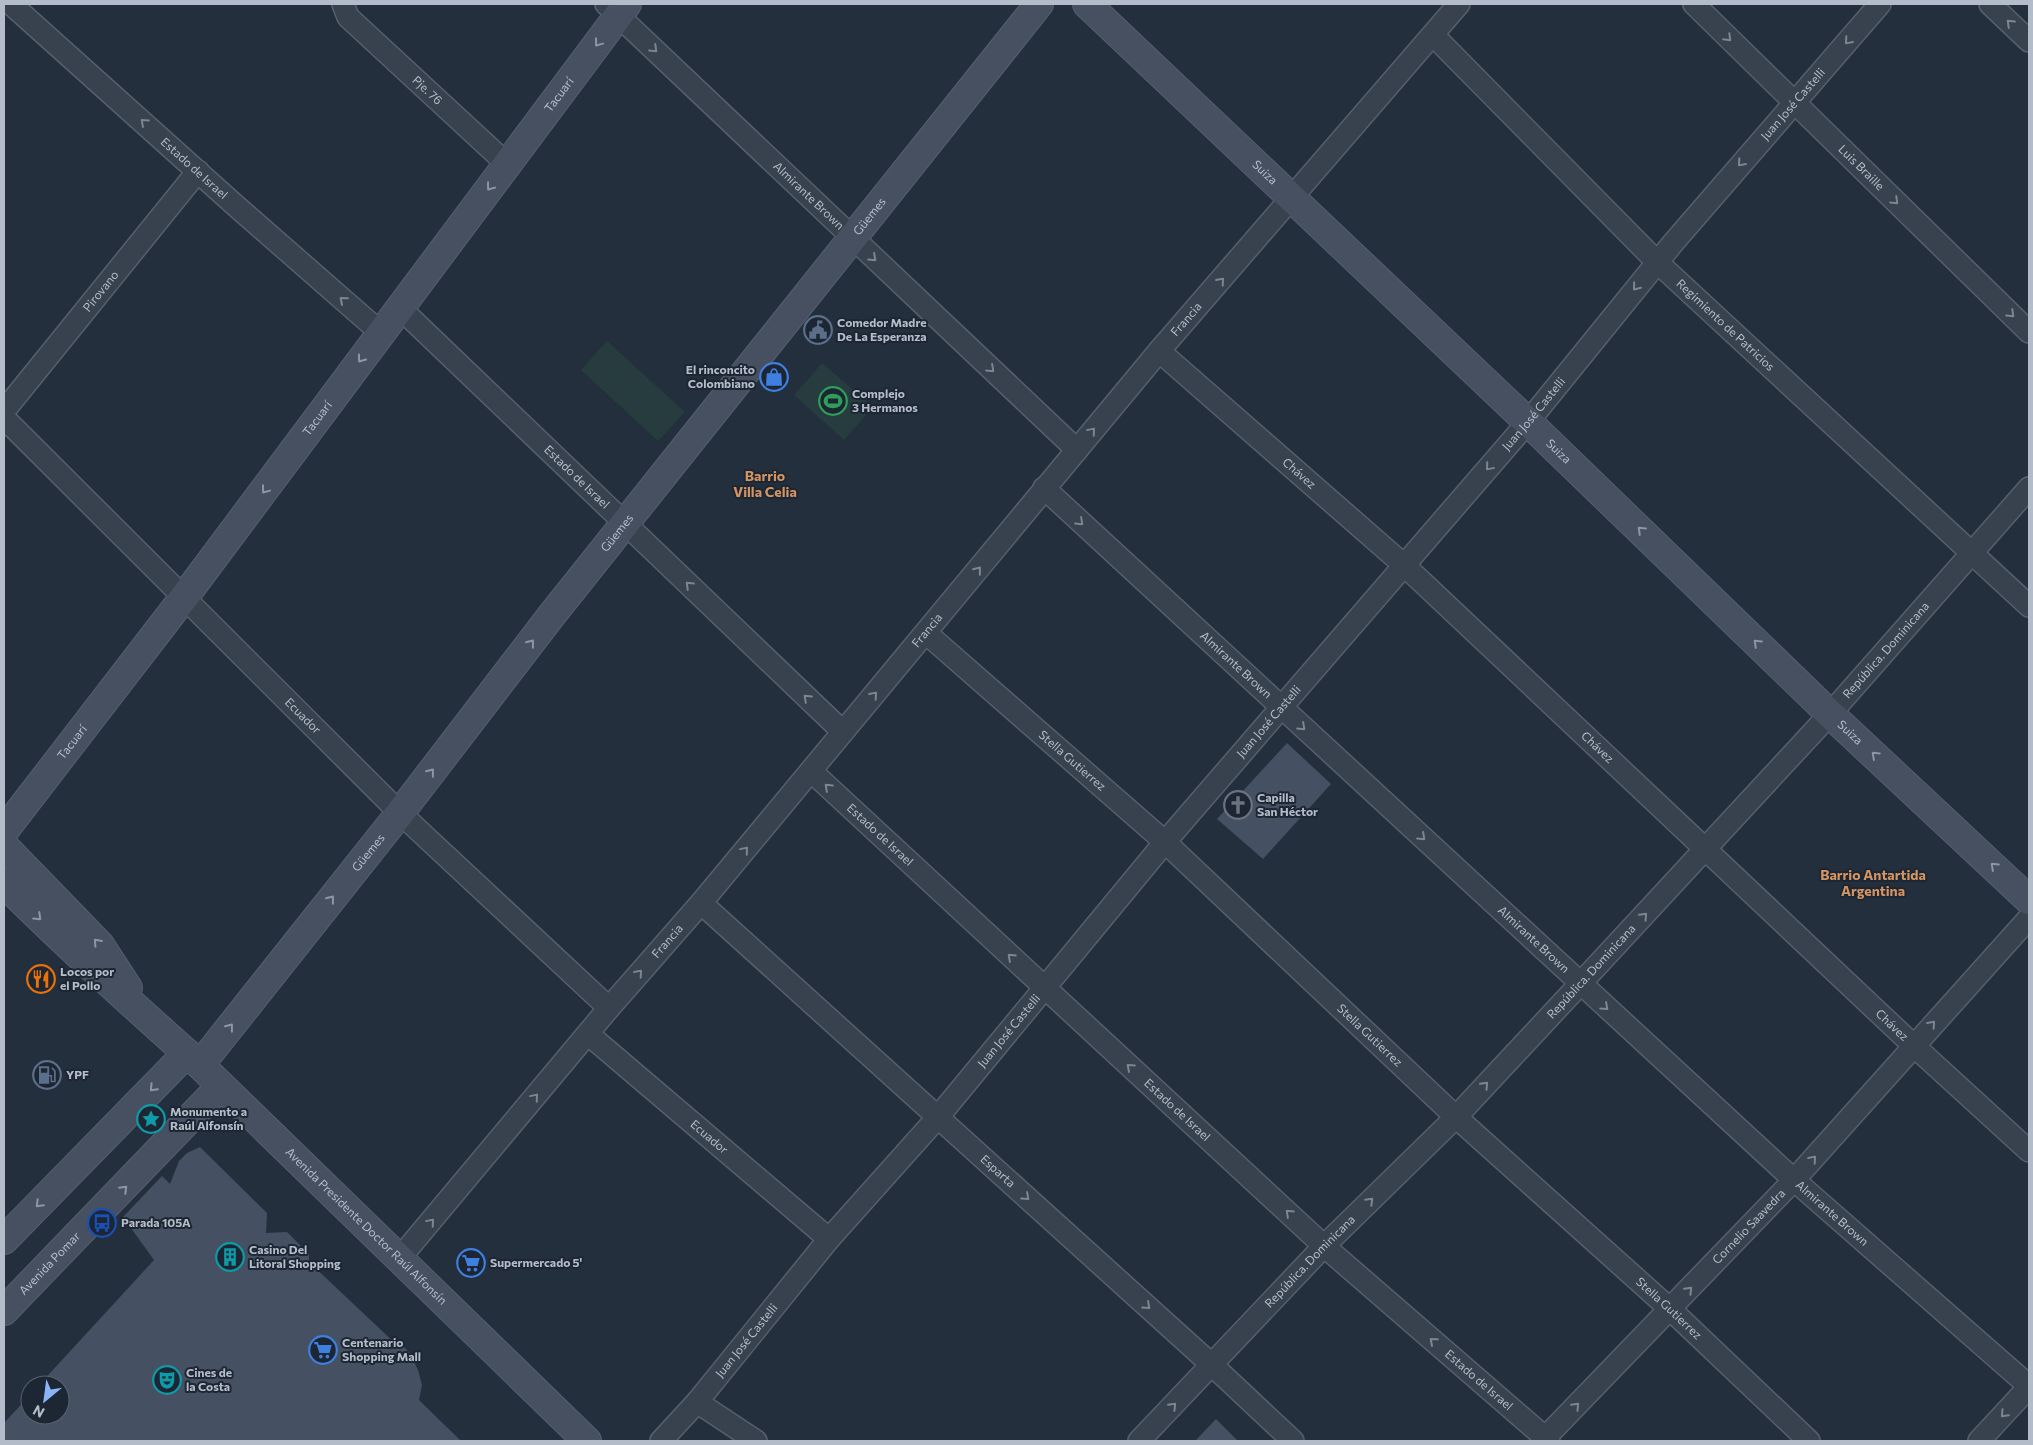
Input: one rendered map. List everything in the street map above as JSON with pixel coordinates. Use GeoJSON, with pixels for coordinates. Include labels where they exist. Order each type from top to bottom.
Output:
{"type":"FeatureCollection","features":[{"type":"Feature","properties":{"kind":"street","name":"Estado de Israel"},"geometry":{"type":"LineString","coordinates":[[11,4],[380,332]]}},
{"type":"Feature","properties":{"kind":"street","name":"Güemes"},"geometry":{"type":"LineString","coordinates":[[193,1059],[400,812],[625,523],[1039,4]]}},
{"type":"Feature","properties":{"kind":"street","name":"Suiza"},"geometry":{"type":"LineString","coordinates":[[1087,4],[1528,422],[1830,714],[2029,900]]}},
{"type":"Feature","properties":{"kind":"street","name":"Francia"},"geometry":{"type":"LineString","coordinates":[[399,1259],[609,1008],[702,903],[1159,351],[1292,200],[1459,4]]}},
{"type":"Feature","properties":{"kind":"street","name":"Luis Braille"},"geometry":{"type":"LineString","coordinates":[[1694,4],[2029,332]]}},
{"type":"Feature","properties":{"kind":"street","name":"Juan José Castelli"},"geometry":{"type":"LineString","coordinates":[[661,1441],[697,1402],[830,1239],[938,1117],[1165,842],[1528,422],[1657,262],[1880,4]]}},
{"type":"Feature","properties":{"kind":"street"},"geometry":{"type":"LineString","coordinates":[[1990,4],[2029,41]]}},
{"type":"Feature","properties":{"kind":"street","name":"Almirante Brown"},"geometry":{"type":"LineString","coordinates":[[617,8],[853,239],[1077,450]]}},
{"type":"Feature","properties":{"kind":"street","name":"Tacuarí"},"geometry":{"type":"LineString","coordinates":[[4,831],[185,596],[507,164],[617,8]]}},
{"type":"Feature","properties":{"kind":"street","name":"Pje. 76"},"geometry":{"type":"LineString","coordinates":[[345,10],[507,164]]}},
{"type":"Feature","properties":{"kind":"street","name":"Regimiento de Patricios"},"geometry":{"type":"LineString","coordinates":[[1433,35],[1657,262],[1974,553],[2029,606]]}},
{"type":"Feature","properties":{"kind":"street","name":"Pirovano"},"geometry":{"type":"LineString","coordinates":[[4,412],[198,171]]}},
{"type":"Feature","properties":{"kind":"street","name":"Estado de Israel"},"geometry":{"type":"LineString","coordinates":[[399,307],[842,732]]}},
{"type":"Feature","properties":{"kind":"street","name":"Chávez"},"geometry":{"type":"LineString","coordinates":[[1159,351],[1405,566],[1913,1045],[2029,1151]]}},
{"type":"Feature","properties":{"kind":"street","name":"Ecuador"},"geometry":{"type":"LineString","coordinates":[[4,418],[400,812],[609,1008]]}},
{"type":"Feature","properties":{"kind":"street","name":"Almirante Brown"},"geometry":{"type":"LineString","coordinates":[[1044,488],[1794,1180],[2029,1386]]}},
{"type":"Feature","properties":{"kind":"street","name":"República. Dominicana"},"geometry":{"type":"LineString","coordinates":[[1139,1441],[1324,1246],[1456,1117],[1830,714],[1974,553],[2029,488]]}},
{"type":"Feature","properties":{"kind":"street","name":"Stella Gutierrez"},"geometry":{"type":"LineString","coordinates":[[926,633],[1165,842],[1456,1117],[1670,1309],[1808,1441]]}},
{"type":"Feature","properties":{"kind":"street","name":"Estado de Israel"},"geometry":{"type":"LineString","coordinates":[[811,771],[1324,1246],[1545,1440]]}},
{"type":"Feature","properties":{"kind":"street","name":"Avenida Presidente Doctor Raúl Alfonsín"},"geometry":{"type":"LineString","coordinates":[[4,846],[100,945],[143,1012]]}},
{"type":"Feature","properties":{"kind":"street","name":"Avenida Presidente Doctor Raúl Alfonsín"},"geometry":{"type":"LineString","coordinates":[[4,883],[84,962],[143,1012],[193,1059],[587,1441]]}},
{"type":"Feature","properties":{"kind":"street","name":"Esparta"},"geometry":{"type":"LineString","coordinates":[[702,903],[1212,1365],[1292,1441]]}},
{"type":"Feature","properties":{"kind":"street","name":"Cornelio Saavedra"},"geometry":{"type":"LineString","coordinates":[[1545,1440],[1794,1180],[1913,1045],[2029,918]]}},
{"type":"Feature","properties":{"kind":"street","name":"Ecuador"},"geometry":{"type":"LineString","coordinates":[[588,1034],[830,1239]]}},
{"type":"Feature","properties":{"kind":"street"},"geometry":{"type":"LineString","coordinates":[[4,1240],[193,1059]]}},
{"type":"Feature","properties":{"kind":"street","name":"Avenida Pomar"},"geometry":{"type":"LineString","coordinates":[[4,1311],[221,1086]]}},
{"type":"Feature","properties":{"kind":"street"},"geometry":{"type":"LineString","coordinates":[[1979,1441],[2029,1386]]}},
{"type":"Feature","properties":{"kind":"street"},"geometry":{"type":"LineString","coordinates":[[697,1402],[756,1441]]}},
{"type":"Feature","properties":{"kind":"green space"},"geometry":{"type":"Polygon","coordinates":[[[607,341],[685,412],[658,441],[581,370],[607,341]]]}},
{"type":"Feature","properties":{"kind":"green space","name":"Complejo 3 Hermanos"},"geometry":{"type":"Polygon","coordinates":[[[822,363],[873,407],[844,440],[794,395],[822,363]]]}},
{"type":"Feature","properties":{"kind":"building","name":"Capilla San Héctor"},"geometry":{"type":"Polygon","coordinates":[[[1287,743],[1331,784],[1263,859],[1217,819],[1287,743]]]}},
{"type":"Feature","properties":{"kind":"building","name":"Centenario Shopping Mall"},"geometry":{"type":"Polygon","coordinates":[[[200,1147],[267,1213],[266,1233],[287,1232],[309,1254],[309,1262],[397,1345],[400,1342],[411,1355],[418,1370],[422,1385],[419,1400],[461,1441],[4,1441],[4,1423],[20,1406],[20,1425],[70,1425],[70,1375],[48,1375],[154,1260],[123,1217],[162,1176],[170,1184],[179,1161],[187,1153],[200,1147]]]}},
{"type":"Feature","properties":{"kind":"building"},"geometry":{"type":"Polygon","coordinates":[[[1216,1419],[1238,1441],[1195,1441],[1216,1419]]]}},
{"type":"Feature","properties":{"kind":"place","name":"Comedor Madre De La Esperanza"},"geometry":{"type":"Point","coordinates":[818,330]}},
{"type":"Feature","properties":{"kind":"place","name":"El rinconcito Colombiano"},"geometry":{"type":"Point","coordinates":[774,377]}},
{"type":"Feature","properties":{"kind":"place","name":"Complejo 3 Hermanos"},"geometry":{"type":"Point","coordinates":[833,401]}},
{"type":"Feature","properties":{"kind":"place","name":"Capilla San Héctor"},"geometry":{"type":"Point","coordinates":[1238,805]}},
{"type":"Feature","properties":{"kind":"place","name":"Locos por el Pollo"},"geometry":{"type":"Point","coordinates":[41,979]}},
{"type":"Feature","properties":{"kind":"place","name":"YPF"},"geometry":{"type":"Point","coordinates":[47,1075]}},
{"type":"Feature","properties":{"kind":"place","name":"Monumento a Raúl Alfonsín"},"geometry":{"type":"Point","coordinates":[151,1119]}},
{"type":"Feature","properties":{"kind":"place","name":"Parada 105A"},"geometry":{"type":"Point","coordinates":[102,1223]}},
{"type":"Feature","properties":{"kind":"place","name":"Casino Del Litoral Shopping"},"geometry":{"type":"Point","coordinates":[230,1257]}},
{"type":"Feature","properties":{"kind":"place","name":"Supermercado 5'"},"geometry":{"type":"Point","coordinates":[471,1263]}},
{"type":"Feature","properties":{"kind":"place","name":"Centenario Shopping Mall"},"geometry":{"type":"Point","coordinates":[323,1350]}},
{"type":"Feature","properties":{"kind":"place","name":"Cines de la Costa"},"geometry":{"type":"Point","coordinates":[167,1380]}},
{"type":"Feature","properties":{"kind":"district","name":"Barrio Villa Celia"},"geometry":{"type":"Point","coordinates":[765,484]}},
{"type":"Feature","properties":{"kind":"district","name":"Barrio Antartida Argentina"},"geometry":{"type":"Point","coordinates":[1873,884]}}]}
